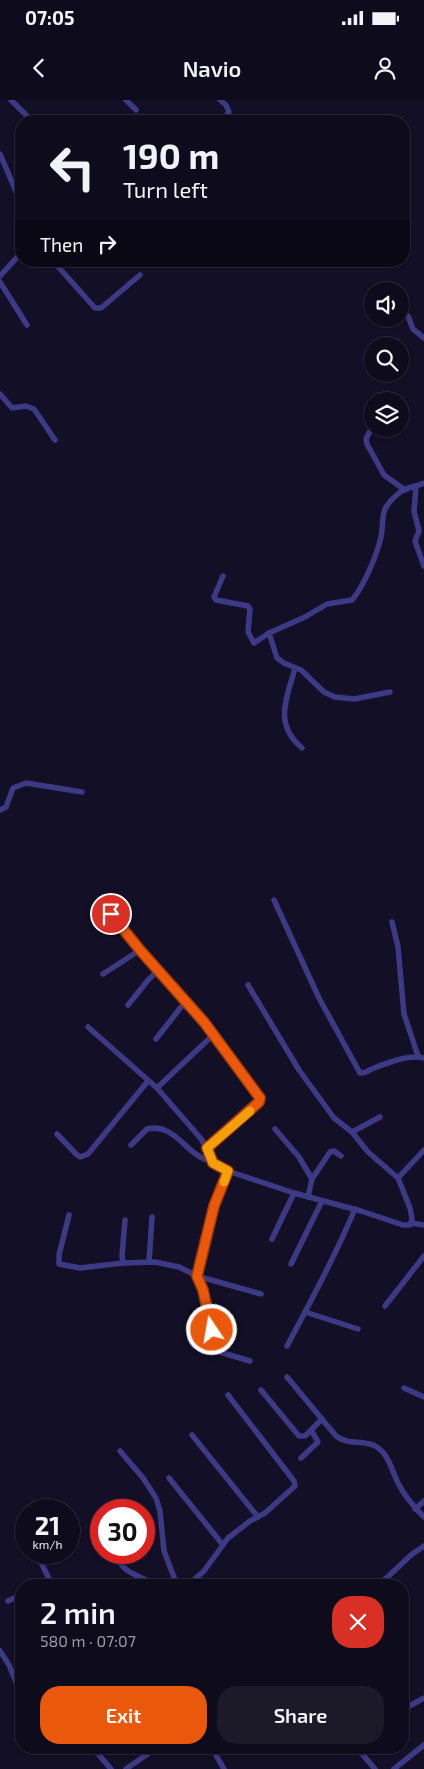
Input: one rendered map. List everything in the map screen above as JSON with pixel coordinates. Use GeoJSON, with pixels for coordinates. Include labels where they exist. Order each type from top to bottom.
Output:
{"type":"FeatureCollection","features":[{"type":"Feature","properties":{"kind":"street"},"geometry":{"type":"LineString","coordinates":[[11,100],[26,115]]}},
{"type":"Feature","properties":{"kind":"street"},"geometry":{"type":"LineString","coordinates":[[126,100],[136,110]]}},
{"type":"Feature","properties":{"kind":"street"},"geometry":{"type":"LineString","coordinates":[[222,101],[229,112],[228,115]]}},
{"type":"Feature","properties":{"kind":"street"},"geometry":{"type":"LineString","coordinates":[[0,154],[15,189]]}},
{"type":"Feature","properties":{"kind":"street"},"geometry":{"type":"LineString","coordinates":[[0,276],[15,260]]}},
{"type":"Feature","properties":{"kind":"street"},"geometry":{"type":"LineString","coordinates":[[58,267],[95,308],[99,308],[140,274]]}},
{"type":"Feature","properties":{"kind":"street"},"geometry":{"type":"LineString","coordinates":[[0,282],[27,325]]}},
{"type":"Feature","properties":{"kind":"street"},"geometry":{"type":"LineString","coordinates":[[409,319],[412,329],[424,338]]}},
{"type":"Feature","properties":{"kind":"street"},"geometry":{"type":"LineString","coordinates":[[0,394],[12,408],[26,406],[34,409],[56,440]]}},
{"type":"Feature","properties":{"kind":"street"},"geometry":{"type":"LineString","coordinates":[[367,437],[367,444],[384,475],[405,490]]}},
{"type":"Feature","properties":{"kind":"street"},"geometry":{"type":"LineString","coordinates":[[223,576],[214,594],[216,600],[248,606],[250,609],[248,632],[254,643],[269,633],[332,602],[352,600],[366,576],[381,537],[384,510],[405,490],[424,483]]}},
{"type":"Feature","properties":{"kind":"street"},"geometry":{"type":"LineString","coordinates":[[416,486],[414,511],[419,531],[415,541],[424,566]]}},
{"type":"Feature","properties":{"kind":"street"},"geometry":{"type":"LineString","coordinates":[[269,633],[277,658],[306,674],[324,692],[335,697],[354,699],[390,692]]}},
{"type":"Feature","properties":{"kind":"street"},"geometry":{"type":"LineString","coordinates":[[296,668],[284,712],[289,736],[302,748]]}},
{"type":"Feature","properties":{"kind":"street"},"geometry":{"type":"LineString","coordinates":[[0,810],[6,807],[13,788],[26,783],[82,792]]}},
{"type":"Feature","properties":{"kind":"street"},"geometry":{"type":"LineString","coordinates":[[274,900],[319,998],[360,1073],[365,1074],[373,1068],[421,1057],[404,1014],[398,947],[392,922]]}},
{"type":"Feature","properties":{"kind":"street"},"geometry":{"type":"LineString","coordinates":[[111,914],[158,971],[204,1022],[260,1100],[207,1148]]}},
{"type":"Feature","properties":{"kind":"street"},"geometry":{"type":"LineString","coordinates":[[103,974],[140,950]]}},
{"type":"Feature","properties":{"kind":"street"},"geometry":{"type":"LineString","coordinates":[[128,1006],[149,979],[158,971]]}},
{"type":"Feature","properties":{"kind":"street"},"geometry":{"type":"LineString","coordinates":[[248,985],[299,1070],[334,1118],[352,1132],[368,1152],[398,1178],[410,1208],[411,1223]]}},
{"type":"Feature","properties":{"kind":"street"},"geometry":{"type":"LineString","coordinates":[[156,1039],[185,1002]]}},
{"type":"Feature","properties":{"kind":"street"},"geometry":{"type":"LineString","coordinates":[[88,1027],[157,1088],[202,1140],[212,1161]]}},
{"type":"Feature","properties":{"kind":"street"},"geometry":{"type":"LineString","coordinates":[[157,1088],[213,1035]]}},
{"type":"Feature","properties":{"kind":"street"},"geometry":{"type":"LineString","coordinates":[[57,1134],[80,1157],[88,1154],[148,1081]]}},
{"type":"Feature","properties":{"kind":"street"},"geometry":{"type":"LineString","coordinates":[[352,1132],[380,1117]]}},
{"type":"Feature","properties":{"kind":"street"},"geometry":{"type":"LineString","coordinates":[[131,1145],[147,1129],[157,1128],[170,1132],[179,1138],[200,1159],[212,1161],[228,1171],[403,1226],[411,1223],[424,1225]]}},
{"type":"Feature","properties":{"kind":"street"},"geometry":{"type":"LineString","coordinates":[[274,1129],[299,1157],[312,1178]]}},
{"type":"Feature","properties":{"kind":"street"},"geometry":{"type":"LineString","coordinates":[[398,1178],[424,1150]]}},
{"type":"Feature","properties":{"kind":"street"},"geometry":{"type":"LineString","coordinates":[[308,1197],[312,1178],[330,1152],[334,1151],[341,1156]]}},
{"type":"Feature","properties":{"kind":"street"},"geometry":{"type":"LineString","coordinates":[[212,1347],[210,1322],[203,1290],[197,1276],[210,1219],[228,1171]]}},
{"type":"Feature","properties":{"kind":"street"},"geometry":{"type":"LineString","coordinates":[[272,1239],[294,1193]]}},
{"type":"Feature","properties":{"kind":"street"},"geometry":{"type":"LineString","coordinates":[[291,1264],[322,1201]]}},
{"type":"Feature","properties":{"kind":"street"},"geometry":{"type":"LineString","coordinates":[[287,1346],[338,1248],[355,1210]]}},
{"type":"Feature","properties":{"kind":"street"},"geometry":{"type":"LineString","coordinates":[[69,1215],[59,1255],[59,1264],[80,1268],[149,1262],[179,1267],[197,1276],[261,1294]]}},
{"type":"Feature","properties":{"kind":"street"},"geometry":{"type":"LineString","coordinates":[[149,1262],[152,1217]]}},
{"type":"Feature","properties":{"kind":"street"},"geometry":{"type":"LineString","coordinates":[[124,1263],[122,1256],[125,1220]]}},
{"type":"Feature","properties":{"kind":"street"},"geometry":{"type":"LineString","coordinates":[[385,1306],[424,1256]]}},
{"type":"Feature","properties":{"kind":"street"},"geometry":{"type":"LineString","coordinates":[[305,1312],[358,1329]]}},
{"type":"Feature","properties":{"kind":"street"},"geometry":{"type":"LineString","coordinates":[[189,1323],[190,1339],[193,1344],[212,1347],[213,1350],[250,1361]]}},
{"type":"Feature","properties":{"kind":"street"},"geometry":{"type":"LineString","coordinates":[[287,1377],[343,1441],[376,1446],[382,1452],[398,1484],[415,1509],[424,1517]]}},
{"type":"Feature","properties":{"kind":"street"},"geometry":{"type":"LineString","coordinates":[[404,1388],[424,1397]]}},
{"type":"Feature","properties":{"kind":"street"},"geometry":{"type":"LineString","coordinates":[[261,1390],[299,1436],[303,1437],[322,1419]]}},
{"type":"Feature","properties":{"kind":"street"},"geometry":{"type":"LineString","coordinates":[[195,1579],[204,1571],[228,1538],[292,1490],[296,1484],[228,1395]]}},
{"type":"Feature","properties":{"kind":"street"},"geometry":{"type":"LineString","coordinates":[[301,1458],[318,1442],[311,1430]]}},
{"type":"Feature","properties":{"kind":"street"},"geometry":{"type":"LineString","coordinates":[[192,1435],[258,1517]]}},
{"type":"Feature","properties":{"kind":"street"},"geometry":{"type":"LineString","coordinates":[[120,1451],[143,1478],[156,1498],[160,1511],[164,1551],[175,1579]]}},
{"type":"Feature","properties":{"kind":"street"},"geometry":{"type":"LineString","coordinates":[[169,1478],[223,1545]]}},
{"type":"Feature","properties":{"kind":"street"},"geometry":{"type":"LineString","coordinates":[[415,1509],[424,1501]]}},
{"type":"Feature","properties":{"kind":"street"},"geometry":{"type":"LineString","coordinates":[[385,1579],[411,1555],[424,1546]]}},
{"type":"Feature","properties":{"kind":"street"},"geometry":{"type":"LineString","coordinates":[[42,1564],[49,1579]]}},
{"type":"Feature","properties":{"kind":"street"},"geometry":{"type":"LineString","coordinates":[[121,1564],[124,1570],[146,1579]]}},
{"type":"Feature","properties":{"kind":"street"},"geometry":{"type":"LineString","coordinates":[[8,1601],[15,1598]]}},
{"type":"Feature","properties":{"kind":"street"},"geometry":{"type":"LineString","coordinates":[[0,1650],[15,1674]]}},
{"type":"Feature","properties":{"kind":"street"},"geometry":{"type":"LineString","coordinates":[[409,1707],[424,1698]]}},
{"type":"Feature","properties":{"kind":"street"},"geometry":{"type":"LineString","coordinates":[[394,1769],[424,1745]]}},
{"type":"Feature","properties":{"kind":"street"},"geometry":{"type":"LineString","coordinates":[[97,1754],[111,1769]]}},
{"type":"Feature","properties":{"kind":"street"},"geometry":{"type":"LineString","coordinates":[[126,1769],[147,1754]]}},
{"type":"Feature","properties":{"kind":"street"},"geometry":{"type":"LineString","coordinates":[[215,1754],[224,1769]]}},
{"type":"Feature","properties":{"kind":"street"},"geometry":{"type":"LineString","coordinates":[[362,1754],[375,1769]]}},
{"type":"Feature","properties":{"kind":"slow traffic"},"geometry":{"type":"LineString","coordinates":[[224,1182],[228,1171],[213,1163],[207,1148],[250,1111]]}},
{"type":"Feature","properties":{"kind":"route"},"geometry":{"type":"LineString","coordinates":[[111,914],[140,950],[204,1022],[260,1098],[259,1102],[207,1148],[213,1163],[228,1171],[208,1226],[197,1276],[203,1290],[212,1330]]}}]}
